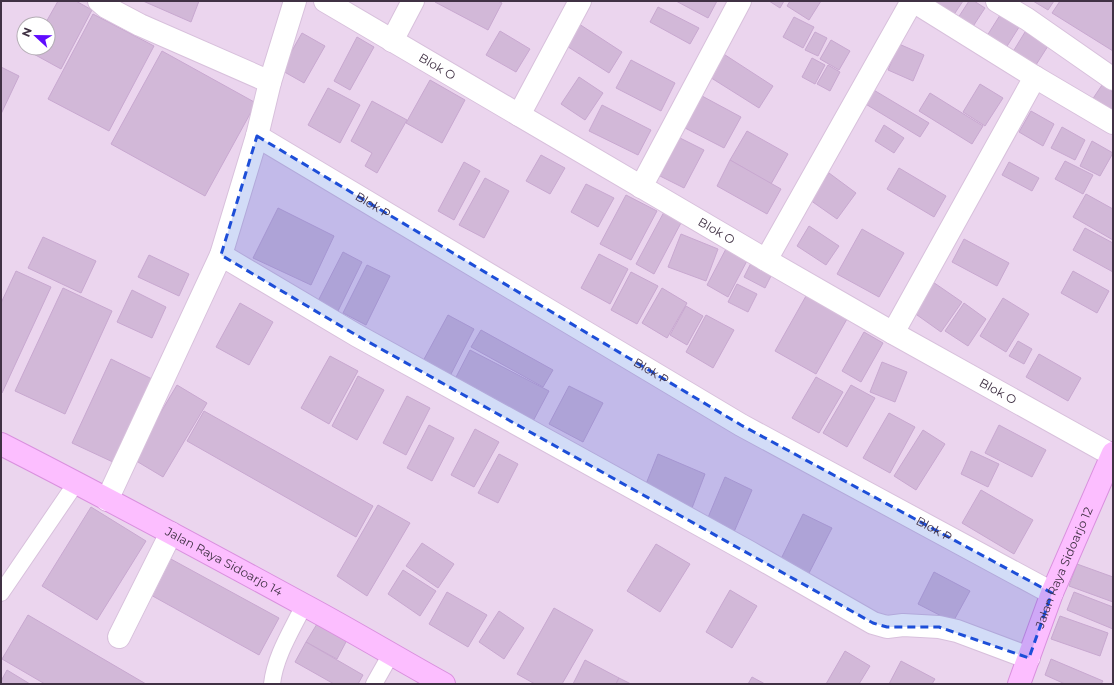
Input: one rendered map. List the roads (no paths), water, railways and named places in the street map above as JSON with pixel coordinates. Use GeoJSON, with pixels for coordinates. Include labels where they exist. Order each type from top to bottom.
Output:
{"type":"FeatureCollection","features":[{"type":"Feature","properties":{"kind":"main road","name":"Jalan Raya Sidoarjo 14"},"geometry":{"type":"LineString","coordinates":[[1,444],[106,500],[171,532],[444,684]]}},
{"type":"Feature","properties":{"kind":"main road","name":"Jalan Raya Sidoarjo 12"},"geometry":{"type":"LineString","coordinates":[[1024,682],[1029,658],[1052,593],[1112,457]]}},
{"type":"Feature","properties":{"kind":"street"},"geometry":{"type":"LineString","coordinates":[[99,1],[106,7],[140,25],[270,82]]}},
{"type":"Feature","properties":{"kind":"street"},"geometry":{"type":"LineString","coordinates":[[106,500],[221,255],[257,136],[270,82],[295,1]]}},
{"type":"Feature","properties":{"kind":"street","name":"Blok O"},"geometry":{"type":"LineString","coordinates":[[325,1],[766,260],[1112,457]]}},
{"type":"Feature","properties":{"kind":"street"},"geometry":{"type":"LineString","coordinates":[[392,41],[413,1]]}},
{"type":"Feature","properties":{"kind":"street"},"geometry":{"type":"LineString","coordinates":[[519,115],[580,1]]}},
{"type":"Feature","properties":{"kind":"street"},"geometry":{"type":"LineString","coordinates":[[641,187],[740,1]]}},
{"type":"Feature","properties":{"kind":"street"},"geometry":{"type":"LineString","coordinates":[[766,260],[912,1],[1113,123]]}},
{"type":"Feature","properties":{"kind":"street"},"geometry":{"type":"LineString","coordinates":[[997,1],[1027,19],[1113,79]]}},
{"type":"Feature","properties":{"kind":"street"},"geometry":{"type":"LineString","coordinates":[[893,333],[1035,77]]}},
{"type":"Feature","properties":{"kind":"street","name":"Blok P"},"geometry":{"type":"LineString","coordinates":[[257,136],[741,426],[1052,593]]}},
{"type":"Feature","properties":{"kind":"street"},"geometry":{"type":"LineString","coordinates":[[221,255],[356,335],[722,537],[873,623],[887,627],[903,625],[939,627],[956,631],[1029,658]]}},
{"type":"Feature","properties":{"kind":"street"},"geometry":{"type":"LineString","coordinates":[[119,636],[171,532]]}},
{"type":"Feature","properties":{"kind":"lane"},"geometry":{"type":"LineString","coordinates":[[1,593],[76,483]]}},
{"type":"Feature","properties":{"kind":"lane"},"geometry":{"type":"LineString","coordinates":[[272,684],[273,673],[277,662],[304,605]]}},
{"type":"Feature","properties":{"kind":"lane"},"geometry":{"type":"LineString","coordinates":[[374,684],[391,654]]}}]}
